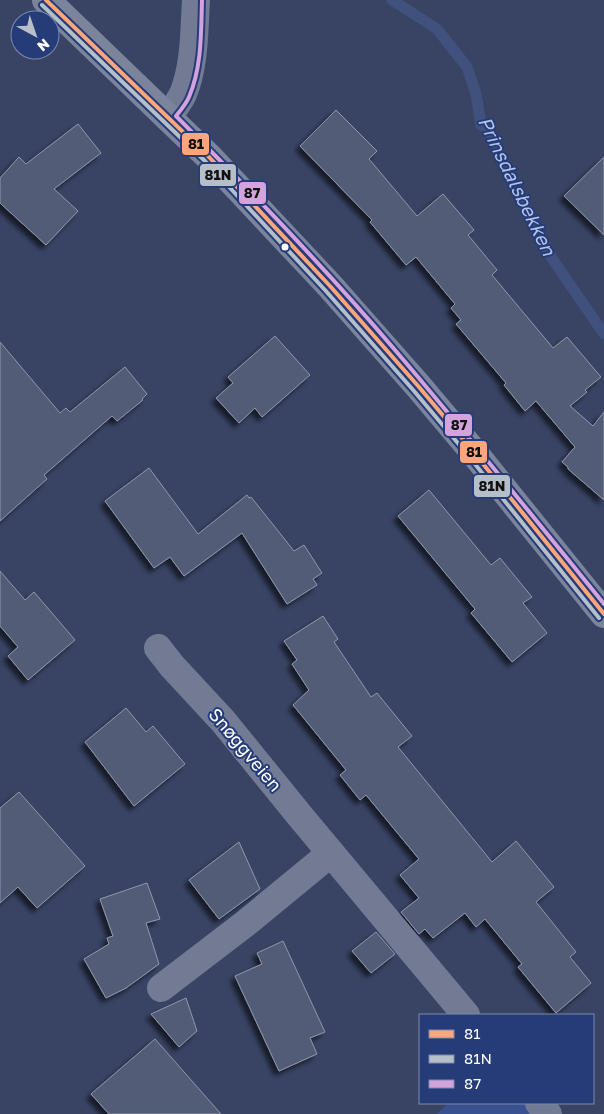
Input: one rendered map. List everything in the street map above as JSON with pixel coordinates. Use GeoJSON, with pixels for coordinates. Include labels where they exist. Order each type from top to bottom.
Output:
{"type":"FeatureCollection","features":[{"type":"Feature","properties":{"kind":"main road"},"geometry":{"type":"LineString","coordinates":[[46,0],[209,157],[281,233],[378,340],[467,444],[604,614]]}},
{"type":"Feature","properties":{"kind":"street"},"geometry":{"type":"LineString","coordinates":[[168,117],[182,96],[188,80],[193,47],[196,0]]}},
{"type":"Feature","properties":{"kind":"street","name":"Snøggveien"},"geometry":{"type":"LineString","coordinates":[[158,648],[172,666],[223,721],[465,1014]]}},
{"type":"Feature","properties":{"kind":"street"},"geometry":{"type":"LineString","coordinates":[[161,988],[246,922],[331,852]]}},
{"type":"Feature","properties":{"kind":"street"},"geometry":{"type":"LineString","coordinates":[[540,1104],[548,1114]]}},
{"type":"Feature","properties":{"kind":"shaded area"},"geometry":{"type":"Polygon","coordinates":[[[447,1104],[531,1104],[539,1114],[437,1114],[447,1104]]]}},
{"type":"Feature","properties":{"kind":"building"},"geometry":{"type":"Polygon","coordinates":[[[336,110],[377,151],[369,159],[417,216],[443,194],[474,230],[468,235],[497,270],[492,275],[553,348],[567,337],[601,377],[570,406],[593,426],[604,412],[604,500],[562,462],[575,447],[536,401],[525,411],[504,385],[506,383],[456,324],[461,320],[451,308],[455,304],[416,257],[406,265],[370,222],[372,220],[300,146],[336,110]]]}},
{"type":"Feature","properties":{"kind":"building"},"geometry":{"type":"Polygon","coordinates":[[[78,124],[101,153],[54,189],[78,211],[46,245],[0,203],[0,178],[19,157],[26,164],[78,124]]]}},
{"type":"Feature","properties":{"kind":"building"},"geometry":{"type":"Polygon","coordinates":[[[604,157],[604,235],[564,196],[604,157]]]}},
{"type":"Feature","properties":{"kind":"building"},"geometry":{"type":"Polygon","coordinates":[[[275,336],[310,375],[262,417],[255,408],[239,423],[216,398],[233,383],[228,377],[275,336]]]}},
{"type":"Feature","properties":{"kind":"building"},"geometry":{"type":"Polygon","coordinates":[[[0,342],[60,413],[66,408],[70,412],[125,367],[147,394],[143,400],[117,421],[112,416],[44,475],[47,479],[0,521],[0,342]]]}},
{"type":"Feature","properties":{"kind":"building"},"geometry":{"type":"Polygon","coordinates":[[[149,468],[198,534],[247,495],[249,498],[251,497],[294,551],[304,545],[322,573],[313,579],[317,585],[287,604],[242,533],[184,576],[170,557],[154,568],[105,501],[149,468]]]}},
{"type":"Feature","properties":{"kind":"building"},"geometry":{"type":"Polygon","coordinates":[[[429,490],[491,565],[500,558],[532,597],[523,603],[547,633],[512,662],[471,613],[475,609],[398,516],[429,490]]]}},
{"type":"Feature","properties":{"kind":"building"},"geometry":{"type":"Polygon","coordinates":[[[0,571],[25,600],[34,592],[75,640],[28,680],[8,656],[18,647],[0,626],[0,571]]]}},
{"type":"Feature","properties":{"kind":"building"},"geometry":{"type":"Polygon","coordinates":[[[323,616],[338,639],[334,642],[371,697],[377,693],[412,736],[398,747],[492,862],[516,841],[554,887],[536,902],[576,952],[570,957],[591,983],[556,1013],[518,967],[522,964],[485,919],[476,927],[465,913],[433,938],[425,929],[419,934],[401,912],[419,898],[400,875],[419,859],[366,795],[360,800],[340,775],[346,770],[293,705],[309,690],[292,664],[297,660],[284,641],[323,616]]]}},
{"type":"Feature","properties":{"kind":"building"},"geometry":{"type":"Polygon","coordinates":[[[126,708],[146,732],[153,726],[185,764],[134,806],[85,742],[126,708]]]}},
{"type":"Feature","properties":{"kind":"building"},"geometry":{"type":"Polygon","coordinates":[[[19,792],[85,866],[37,908],[18,887],[0,903],[0,808],[19,792]]]}},
{"type":"Feature","properties":{"kind":"building"},"geometry":{"type":"Polygon","coordinates":[[[239,842],[260,889],[219,919],[189,880],[239,842]]]}},
{"type":"Feature","properties":{"kind":"building"},"geometry":{"type":"Polygon","coordinates":[[[147,883],[160,919],[146,923],[159,964],[126,988],[106,998],[84,959],[109,944],[107,938],[113,936],[100,899],[147,883]]]}},
{"type":"Feature","properties":{"kind":"building"},"geometry":{"type":"Polygon","coordinates":[[[376,932],[395,954],[371,973],[352,951],[376,932]]]}},
{"type":"Feature","properties":{"kind":"building"},"geometry":{"type":"Polygon","coordinates":[[[283,941],[325,1032],[310,1038],[317,1054],[279,1071],[235,976],[262,964],[257,953],[283,941]]]}},
{"type":"Feature","properties":{"kind":"building"},"geometry":{"type":"Polygon","coordinates":[[[186,998],[197,1031],[179,1047],[151,1014],[186,998]]]}},
{"type":"Feature","properties":{"kind":"building"},"geometry":{"type":"Polygon","coordinates":[[[155,1039],[221,1114],[109,1114],[91,1094],[155,1039]]]}},
{"type":"Feature","properties":{"kind":"waterway","name":"Prinsdalsbekken"},"geometry":{"type":"LineString","coordinates":[[392,0],[437,29],[467,67],[476,94],[481,125],[488,127],[511,179],[551,257],[604,334]]}},
{"type":"Feature","properties":{"kind":"transit line","name":"81"},"geometry":{"type":"LineString","coordinates":[[46,0],[209,157],[330,286],[467,444],[604,614]]}},
{"type":"Feature","properties":{"kind":"transit line","name":"87"},"geometry":{"type":"LineString","coordinates":[[202,0],[199,62],[188,100],[176,116],[288,231],[369,320],[475,445],[604,604]]}},
{"type":"Feature","properties":{"kind":"transit line","name":"81N"},"geometry":{"type":"LineString","coordinates":[[42,5],[205,161],[325,290],[462,448],[599,618]]}}]}
